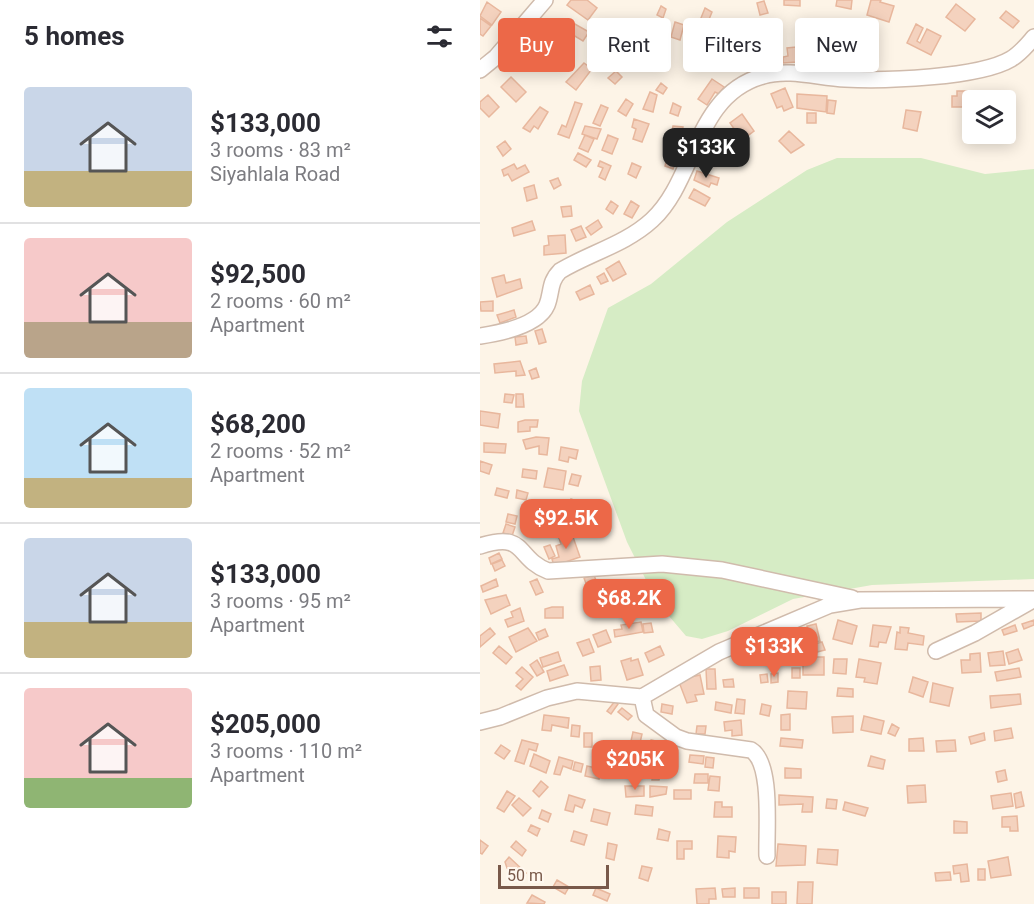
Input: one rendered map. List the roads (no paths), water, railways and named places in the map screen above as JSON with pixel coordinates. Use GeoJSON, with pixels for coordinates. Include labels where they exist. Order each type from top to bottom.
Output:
{"type":"FeatureCollection","features":[{"type":"Feature","properties":{"kind":"street"},"geometry":{"type":"LineString","coordinates":[[480,70],[496,57],[545,0]]}},
{"type":"Feature","properties":{"kind":"street"},"geometry":{"type":"LineString","coordinates":[[480,336],[513,328],[540,315],[549,300],[552,281],[560,271],[631,236],[652,220],[664,207],[700,134],[716,110],[734,91],[754,80],[764,75],[803,74],[872,79],[981,70],[1012,59],[1034,37]]}},
{"type":"Feature","properties":{"kind":"street"},"geometry":{"type":"LineString","coordinates":[[480,546],[497,541],[513,542],[541,568],[548,571],[662,564],[723,570],[861,600]]}},
{"type":"Feature","properties":{"kind":"street"},"geometry":{"type":"LineString","coordinates":[[480,722],[500,717],[553,696],[577,691],[642,697],[719,652],[819,608],[861,600],[1032,601]]}},
{"type":"Feature","properties":{"kind":"street"},"geometry":{"type":"LineString","coordinates":[[936,651],[986,627],[1032,601]]}},
{"type":"Feature","properties":{"kind":"street"},"geometry":{"type":"LineString","coordinates":[[642,697],[646,715],[676,737],[752,750],[759,755],[765,769],[767,856]]}}]}
